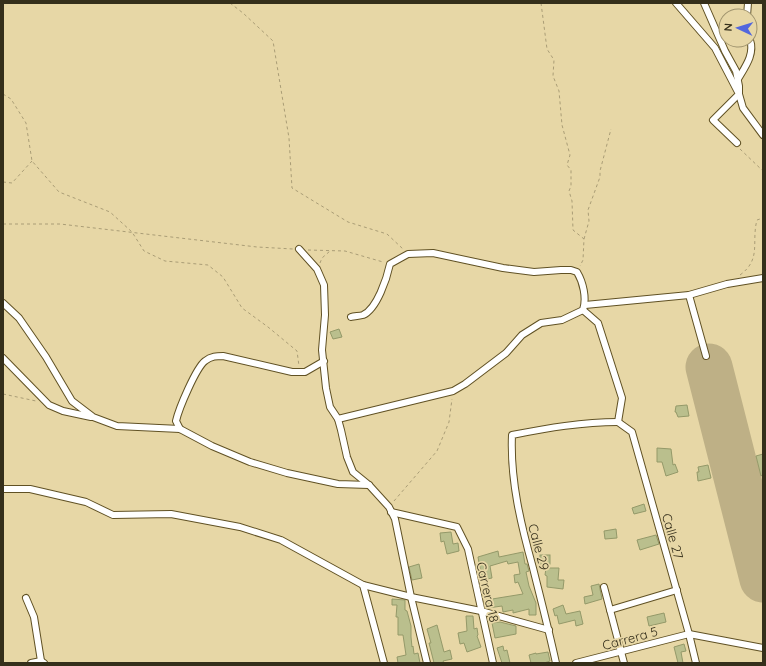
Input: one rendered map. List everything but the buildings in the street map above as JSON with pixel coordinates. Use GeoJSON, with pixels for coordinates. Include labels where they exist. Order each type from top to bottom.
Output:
{"type":"FeatureCollection","features":[{"type":"Feature","properties":{"kind":"street"},"geometry":{"type":"LineString","coordinates":[[676,3],[715,48],[739,94],[743,108],[763,135]]}},
{"type":"Feature","properties":{"kind":"street"},"geometry":{"type":"LineString","coordinates":[[705,3],[738,79],[739,94],[713,120],[737,143]]}},
{"type":"Feature","properties":{"kind":"street"},"geometry":{"type":"LineString","coordinates":[[738,79],[750,58],[752,48]]}},
{"type":"Feature","properties":{"kind":"street"},"geometry":{"type":"LineString","coordinates":[[299,249],[317,269],[324,286],[325,315],[322,350],[326,388],[330,407],[338,419],[347,457],[353,472],[369,486],[390,510],[395,519],[410,597],[427,663]]}},
{"type":"Feature","properties":{"kind":"street"},"geometry":{"type":"LineString","coordinates":[[350,317],[364,315],[374,305],[385,284],[390,264],[408,254],[433,253],[503,268],[534,272],[562,270],[577,272],[584,290],[584,307],[598,323],[622,398],[618,422]]}},
{"type":"Feature","properties":{"kind":"street"},"geometry":{"type":"LineString","coordinates":[[338,419],[453,391],[465,384],[506,353],[522,335],[541,324],[562,320],[584,307],[689,295],[727,284],[763,278]]}},
{"type":"Feature","properties":{"kind":"street"},"geometry":{"type":"LineString","coordinates":[[689,295],[706,356]]}},
{"type":"Feature","properties":{"kind":"street"},"geometry":{"type":"LineString","coordinates":[[3,303],[23,323],[46,357],[72,401],[93,418]]}},
{"type":"Feature","properties":{"kind":"street"},"geometry":{"type":"LineString","coordinates":[[180,429],[176,420],[180,407],[196,373],[204,361],[213,356],[224,356],[292,372],[305,372],[324,361]]}},
{"type":"Feature","properties":{"kind":"street"},"geometry":{"type":"LineString","coordinates":[[3,358],[49,405],[63,412],[93,418],[117,426],[180,429],[212,446],[250,462],[287,473],[338,484],[369,486]]}},
{"type":"Feature","properties":{"kind":"street","name":"Calle 29"},"geometry":{"type":"LineString","coordinates":[[556,663],[549,630],[519,516],[512,451],[512,435],[591,422],[618,422]]}},
{"type":"Feature","properties":{"kind":"street","name":"Calle 27"},"geometry":{"type":"LineString","coordinates":[[618,422],[632,432],[696,663]]}},
{"type":"Feature","properties":{"kind":"street"},"geometry":{"type":"LineString","coordinates":[[3,489],[30,489],[86,502],[113,515],[171,514],[240,527],[281,540],[363,585],[410,597],[481,610],[549,630]]}},
{"type":"Feature","properties":{"kind":"street","name":"Carrera 18"},"geometry":{"type":"LineString","coordinates":[[390,510],[457,527],[468,549],[493,663]]}},
{"type":"Feature","properties":{"kind":"street"},"geometry":{"type":"LineString","coordinates":[[363,585],[384,663]]}},
{"type":"Feature","properties":{"kind":"street"},"geometry":{"type":"LineString","coordinates":[[604,587],[624,663]]}},
{"type":"Feature","properties":{"kind":"street"},"geometry":{"type":"LineString","coordinates":[[610,610],[677,590]]}},
{"type":"Feature","properties":{"kind":"street"},"geometry":{"type":"LineString","coordinates":[[26,598],[34,617],[42,662],[31,663]]}},
{"type":"Feature","properties":{"kind":"street"},"geometry":{"type":"LineString","coordinates":[[689,634],[763,648]]}},
{"type":"Feature","properties":{"kind":"street","name":"Carrera 5"},"geometry":{"type":"LineString","coordinates":[[576,663],[689,634]]}},
{"type":"Feature","properties":{"kind":"path"},"geometry":{"type":"LineString","coordinates":[[230,3],[243,12],[273,41],[289,138],[292,188],[348,222],[387,234],[408,254]]}},
{"type":"Feature","properties":{"kind":"path"},"geometry":{"type":"LineString","coordinates":[[541,3],[547,49],[554,60],[553,76],[559,91],[562,125],[570,155],[567,165],[571,170],[570,191],[572,201],[573,230],[584,239]]}},
{"type":"Feature","properties":{"kind":"path"},"geometry":{"type":"LineString","coordinates":[[3,94],[10,99],[26,123],[32,161],[59,192],[110,212],[132,232],[144,251],[165,261],[208,265],[223,277],[242,308],[297,351],[300,369],[305,372]]}},
{"type":"Feature","properties":{"kind":"path"},"geometry":{"type":"LineString","coordinates":[[577,272],[583,260],[584,239],[589,221],[588,210],[600,177],[600,171],[611,129]]}},
{"type":"Feature","properties":{"kind":"path"},"geometry":{"type":"LineString","coordinates":[[737,143],[741,150],[763,171]]}},
{"type":"Feature","properties":{"kind":"path"},"geometry":{"type":"LineString","coordinates":[[3,182],[12,183],[32,161]]}},
{"type":"Feature","properties":{"kind":"path"},"geometry":{"type":"LineString","coordinates":[[737,277],[747,270],[754,260],[755,228],[757,220],[763,218]]}},
{"type":"Feature","properties":{"kind":"path"},"geometry":{"type":"LineString","coordinates":[[3,224],[60,224],[257,247],[345,251],[390,264]]}},
{"type":"Feature","properties":{"kind":"path"},"geometry":{"type":"LineString","coordinates":[[317,269],[322,258],[330,251]]}},
{"type":"Feature","properties":{"kind":"path"},"geometry":{"type":"LineString","coordinates":[[390,510],[437,451],[449,422],[453,391]]}},
{"type":"Feature","properties":{"kind":"path"},"geometry":{"type":"LineString","coordinates":[[3,394],[49,405]]}},
{"type":"Feature","properties":{"kind":"runway"},"geometry":{"type":"LineString","coordinates":[[709,367],[763,579]]}}]}
